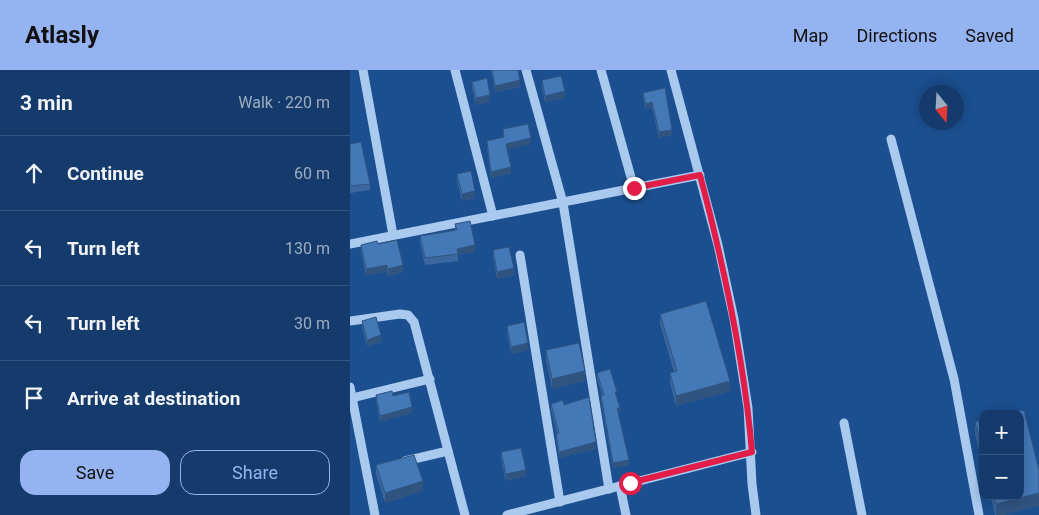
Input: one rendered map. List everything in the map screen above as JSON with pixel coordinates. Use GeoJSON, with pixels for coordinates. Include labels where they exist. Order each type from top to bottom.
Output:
{"type":"FeatureCollection","features":[{"type":"Feature","properties":{"kind":"street"},"geometry":{"type":"LineString","coordinates":[[363,70],[393,236]]}},
{"type":"Feature","properties":{"kind":"street"},"geometry":{"type":"LineString","coordinates":[[455,70],[493,216]]}},
{"type":"Feature","properties":{"kind":"street"},"geometry":{"type":"LineString","coordinates":[[526,70],[562,203],[609,489]]}},
{"type":"Feature","properties":{"kind":"street"},"geometry":{"type":"LineString","coordinates":[[601,70],[634,188]]}},
{"type":"Feature","properties":{"kind":"street"},"geometry":{"type":"LineString","coordinates":[[671,70],[718,245],[734,319],[748,408],[752,452],[752,484],[756,515]]}},
{"type":"Feature","properties":{"kind":"street"},"geometry":{"type":"LineString","coordinates":[[891,139],[954,379],[978,515]]}},
{"type":"Feature","properties":{"kind":"street"},"geometry":{"type":"LineString","coordinates":[[350,244],[700,175]]}},
{"type":"Feature","properties":{"kind":"street"},"geometry":{"type":"LineString","coordinates":[[520,255],[560,502]]}},
{"type":"Feature","properties":{"kind":"street"},"geometry":{"type":"LineString","coordinates":[[350,321],[400,314],[408,315],[414,322],[465,515]]}},
{"type":"Feature","properties":{"kind":"street"},"geometry":{"type":"LineString","coordinates":[[352,398],[430,379]]}},
{"type":"Feature","properties":{"kind":"street"},"geometry":{"type":"LineString","coordinates":[[350,387],[371,469],[375,515]]}},
{"type":"Feature","properties":{"kind":"street"},"geometry":{"type":"LineString","coordinates":[[844,423],[862,515]]}},
{"type":"Feature","properties":{"kind":"street"},"geometry":{"type":"LineString","coordinates":[[394,463],[448,451]]}},
{"type":"Feature","properties":{"kind":"street"},"geometry":{"type":"LineString","coordinates":[[507,515],[528,513],[560,502],[752,452]]}},
{"type":"Feature","properties":{"kind":"street"},"geometry":{"type":"LineString","coordinates":[[620,486],[626,515]]}},
{"type":"Feature","properties":{"kind":"building"},"geometry":{"type":"Polygon","coordinates":[[[492,70],[518,70],[520,80],[495,86],[492,70]]]}},
{"type":"Feature","properties":{"kind":"building"},"geometry":{"type":"Polygon","coordinates":[[[561,76],[565,91],[545,96],[542,80],[561,76]]]}},
{"type":"Feature","properties":{"kind":"building"},"geometry":{"type":"Polygon","coordinates":[[[487,78],[490,95],[476,98],[472,82],[487,78]]]}},
{"type":"Feature","properties":{"kind":"building"},"geometry":{"type":"Polygon","coordinates":[[[665,88],[672,130],[659,132],[652,102],[646,104],[643,93],[665,88]]]}},
{"type":"Feature","properties":{"kind":"building"},"geometry":{"type":"Polygon","coordinates":[[[528,124],[531,138],[506,144],[511,167],[491,172],[487,141],[504,137],[503,129],[528,124]]]}},
{"type":"Feature","properties":{"kind":"building"},"geometry":{"type":"Polygon","coordinates":[[[361,142],[370,184],[350,186],[350,144],[361,142]]]}},
{"type":"Feature","properties":{"kind":"building"},"geometry":{"type":"Polygon","coordinates":[[[471,171],[475,191],[462,194],[457,174],[471,171]]]}},
{"type":"Feature","properties":{"kind":"building"},"geometry":{"type":"Polygon","coordinates":[[[470,221],[475,245],[457,249],[458,254],[425,258],[420,236],[457,230],[455,224],[470,221]]]}},
{"type":"Feature","properties":{"kind":"building"},"geometry":{"type":"Polygon","coordinates":[[[397,240],[403,265],[388,269],[387,265],[366,269],[361,245],[377,241],[378,244],[397,240]]]}},
{"type":"Feature","properties":{"kind":"building"},"geometry":{"type":"Polygon","coordinates":[[[509,247],[514,268],[497,272],[493,250],[509,247]]]}},
{"type":"Feature","properties":{"kind":"building"},"geometry":{"type":"Polygon","coordinates":[[[706,301],[730,381],[676,396],[670,373],[677,371],[660,314],[706,301]]]}},
{"type":"Feature","properties":{"kind":"building"},"geometry":{"type":"Polygon","coordinates":[[[376,317],[381,335],[367,340],[362,321],[376,317]]]}},
{"type":"Feature","properties":{"kind":"building"},"geometry":{"type":"Polygon","coordinates":[[[524,322],[528,343],[511,347],[507,326],[524,322]]]}},
{"type":"Feature","properties":{"kind":"building"},"geometry":{"type":"Polygon","coordinates":[[[579,343],[585,371],[552,379],[546,350],[579,343]]]}},
{"type":"Feature","properties":{"kind":"building"},"geometry":{"type":"Polygon","coordinates":[[[610,369],[617,392],[615,392],[620,408],[617,408],[629,460],[613,463],[601,395],[604,395],[597,373],[610,369]]]}},
{"type":"Feature","properties":{"kind":"building"},"geometry":{"type":"Polygon","coordinates":[[[392,391],[393,396],[409,392],[412,407],[380,416],[376,395],[392,391]]]}},
{"type":"Feature","properties":{"kind":"building"},"geometry":{"type":"Polygon","coordinates":[[[589,397],[596,442],[559,452],[556,434],[559,433],[551,404],[563,400],[564,405],[589,397]]]}},
{"type":"Feature","properties":{"kind":"building"},"geometry":{"type":"Polygon","coordinates":[[[1024,410],[1039,470],[1039,493],[1024,497],[1024,410]]]}},
{"type":"Feature","properties":{"kind":"building"},"geometry":{"type":"Polygon","coordinates":[[[979,421],[979,437],[975,422],[979,421]]]}},
{"type":"Feature","properties":{"kind":"building"},"geometry":{"type":"Polygon","coordinates":[[[521,448],[526,470],[506,474],[501,452],[521,448]]]}},
{"type":"Feature","properties":{"kind":"building"},"geometry":{"type":"Polygon","coordinates":[[[414,455],[423,481],[385,493],[376,465],[414,455]]]}},
{"type":"Feature","properties":{"kind":"building"},"geometry":{"type":"Polygon","coordinates":[[[995,500],[1012,500],[996,504],[995,500]]]}},
{"type":"Feature","properties":{"kind":"route"},"geometry":{"type":"LineString","coordinates":[[630,483],[752,452],[748,408],[734,319],[700,175],[634,188]]}}]}
